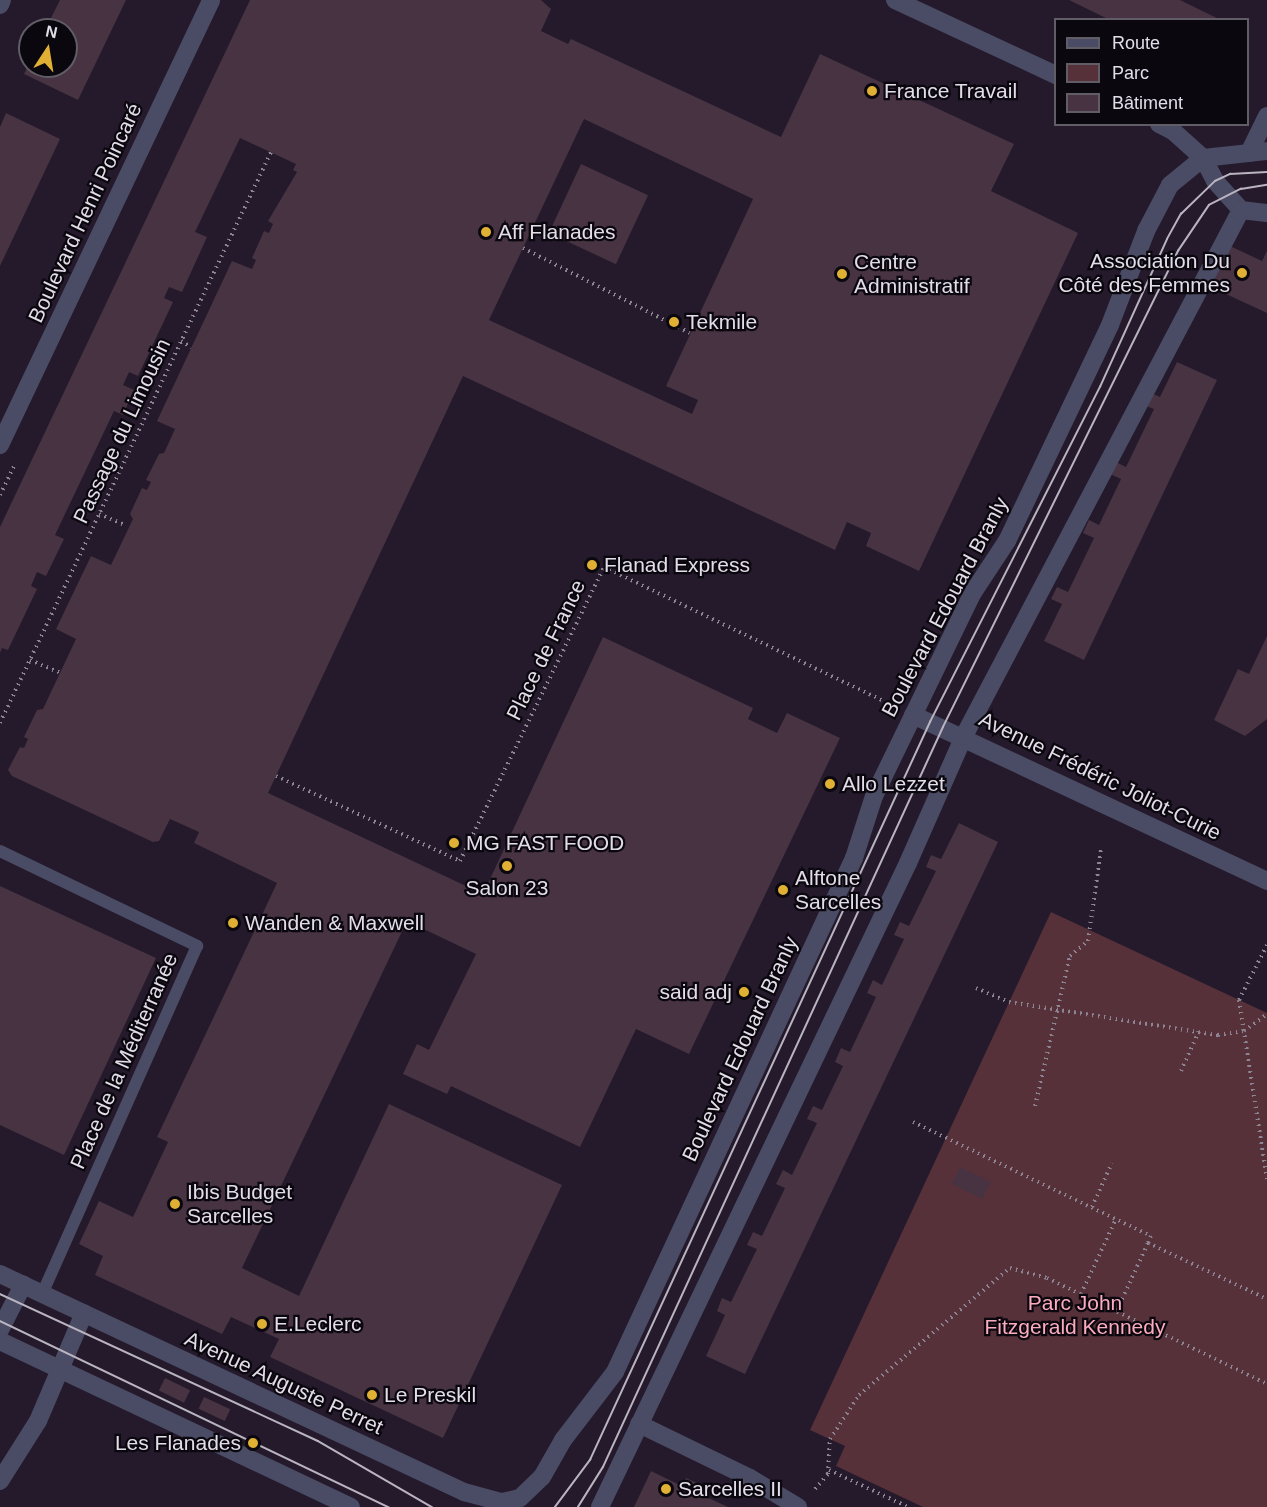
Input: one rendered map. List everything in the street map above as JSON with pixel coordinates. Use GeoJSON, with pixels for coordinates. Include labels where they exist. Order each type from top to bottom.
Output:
{"type":"FeatureCollection","features":[{"type":"Feature","properties":{"kind":"street"},"geometry":{"type":"LineString","coordinates":[[0,5],[3,0]]}},
{"type":"Feature","properties":{"kind":"street","name":"Boulevard Henri Poincaré"},"geometry":{"type":"LineString","coordinates":[[0,445],[211,0]]}},
{"type":"Feature","properties":{"kind":"street"},"geometry":{"type":"LineString","coordinates":[[896,0],[1054,74]]}},
{"type":"Feature","properties":{"kind":"street"},"geometry":{"type":"LineString","coordinates":[[1203,158],[1258,152],[1267,116]]}},
{"type":"Feature","properties":{"kind":"street"},"geometry":{"type":"LineString","coordinates":[[1163,126],[1173,131],[1203,158],[1215,181],[1241,210],[1267,213]]}},
{"type":"Feature","properties":{"kind":"street","name":"Boulevard Edouard Branly"},"geometry":{"type":"LineString","coordinates":[[522,1502],[542,1476],[563,1440],[615,1371],[854,858],[874,796],[972,594],[1007,541],[1110,325],[1146,231],[1170,185],[1203,158]]}},
{"type":"Feature","properties":{"kind":"street"},"geometry":{"type":"LineString","coordinates":[[600,1507],[908,863],[964,736],[1241,210]]}},
{"type":"Feature","properties":{"kind":"street","name":"Avenue Frédéric Joliot-Curie"},"geometry":{"type":"LineString","coordinates":[[913,715],[964,736],[1267,881]]}},
{"type":"Feature","properties":{"kind":"street","name":"Avenue Auguste Perret"},"geometry":{"type":"LineString","coordinates":[[0,1274],[464,1492],[483,1500],[522,1502]]}},
{"type":"Feature","properties":{"kind":"street"},"geometry":{"type":"LineString","coordinates":[[0,1330],[23,1285]]}},
{"type":"Feature","properties":{"kind":"street"},"geometry":{"type":"LineString","coordinates":[[0,1481],[38,1421],[84,1313]]}},
{"type":"Feature","properties":{"kind":"street"},"geometry":{"type":"LineString","coordinates":[[0,1341],[351,1507]]}},
{"type":"Feature","properties":{"kind":"street"},"geometry":{"type":"LineString","coordinates":[[639,1424],[750,1478],[798,1507]]}},
{"type":"Feature","properties":{"kind":"lane","name":"Place de la Méditerranée"},"geometry":{"type":"LineString","coordinates":[[0,851],[197,946],[42,1294]]}},
{"type":"Feature","properties":{"kind":"path","name":"Passage du Limousin"},"geometry":{"type":"LineString","coordinates":[[0,723],[271,152]]}},
{"type":"Feature","properties":{"kind":"path"},"geometry":{"type":"LineString","coordinates":[[523,248],[690,333]]}},
{"type":"Feature","properties":{"kind":"path"},"geometry":{"type":"LineString","coordinates":[[181,341],[191,347]]}},
{"type":"Feature","properties":{"kind":"path"},"geometry":{"type":"LineString","coordinates":[[99,514],[125,525]]}},
{"type":"Feature","properties":{"kind":"path","name":"Place de France"},"geometry":{"type":"LineString","coordinates":[[276,776],[460,861],[604,567],[913,715]]}},
{"type":"Feature","properties":{"kind":"path"},"geometry":{"type":"LineString","coordinates":[[30,660],[60,673]]}},
{"type":"Feature","properties":{"kind":"path"},"geometry":{"type":"LineString","coordinates":[[1035,1106],[1070,956],[1088,941],[1101,850]]}},
{"type":"Feature","properties":{"kind":"path"},"geometry":{"type":"LineString","coordinates":[[1267,945],[1239,1000],[1267,1179]]}},
{"type":"Feature","properties":{"kind":"path"},"geometry":{"type":"LineString","coordinates":[[976,988],[1009,1002],[1218,1035],[1244,1031],[1267,1014]]}},
{"type":"Feature","properties":{"kind":"path"},"geometry":{"type":"LineString","coordinates":[[1181,1071],[1199,1031]]}},
{"type":"Feature","properties":{"kind":"path"},"geometry":{"type":"LineString","coordinates":[[913,1122],[1151,1236],[1117,1310]]}},
{"type":"Feature","properties":{"kind":"path"},"geometry":{"type":"LineString","coordinates":[[1092,1208],[1112,1163]]}},
{"type":"Feature","properties":{"kind":"path"},"geometry":{"type":"LineString","coordinates":[[1081,1295],[1116,1219]]}},
{"type":"Feature","properties":{"kind":"path"},"geometry":{"type":"LineString","coordinates":[[1148,1243],[1267,1299]]}},
{"type":"Feature","properties":{"kind":"path"},"geometry":{"type":"LineString","coordinates":[[814,1491],[829,1470],[830,1439],[860,1395],[1010,1268],[1047,1278],[1267,1384]]}},
{"type":"Feature","properties":{"kind":"path"},"geometry":{"type":"LineString","coordinates":[[829,1470],[908,1507]]}},
{"type":"Feature","properties":{"kind":"green space","name":"Parc John Fitzgerald Kennedy"},"geometry":{"type":"Polygon","coordinates":[[[1051,912],[1267,1013],[1267,1507],[923,1507],[836,1466],[845,1446],[810,1430],[1051,912]]]}},
{"type":"Feature","properties":{"kind":"building"},"geometry":{"type":"Polygon","coordinates":[[[60,0],[126,0],[78,100],[32,78],[78,78],[78,18],[51,18],[60,0]]]}},
{"type":"Feature","properties":{"kind":"building"},"geometry":{"type":"Polygon","coordinates":[[[250,0],[541,0],[551,9],[541,31],[568,44],[571,39],[781,137],[820,54],[1014,144],[991,191],[1078,233],[919,571],[866,546],[871,533],[847,522],[835,550],[463,376],[268,793],[483,894],[603,637],[753,708],[748,719],[777,733],[787,713],[840,738],[689,1054],[636,1029],[580,1147],[451,1086],[447,1094],[403,1074],[417,1044],[429,1050],[476,954],[407,921],[242,1268],[299,1296],[389,1104],[562,1185],[443,1438],[270,1357],[279,1339],[231,1317],[222,1334],[95,1275],[103,1256],[79,1244],[99,1201],[133,1217],[168,1142],[157,1137],[277,883],[194,843],[199,832],[170,819],[159,841],[153,842],[12,776],[8,770],[20,747],[24,748],[28,739],[24,737],[37,710],[43,709],[76,639],[56,629],[91,556],[111,565],[133,519],[130,514],[142,488],[147,490],[151,482],[146,480],[159,454],[164,453],[175,429],[157,421],[232,261],[252,269],[256,260],[252,258],[264,231],[269,233],[273,224],[268,221],[297,172],[293,170],[296,164],[240,138],[195,232],[207,237],[182,292],[169,287],[164,298],[173,302],[138,376],[129,372],[123,385],[134,390],[123,415],[114,411],[55,535],[64,539],[46,576],[37,572],[31,586],[37,589],[8,650],[2,648],[0,653],[0,527],[250,0]],[[584,119],[489,320],[692,414],[698,400],[666,386],[753,199],[584,119]]]}},
{"type":"Feature","properties":{"kind":"building"},"geometry":{"type":"Polygon","coordinates":[[[1069,0],[1180,0],[1217,18],[1106,18],[1069,0]]]}},
{"type":"Feature","properties":{"kind":"building"},"geometry":{"type":"Polygon","coordinates":[[[6,113],[60,139],[0,266],[0,127],[6,113]]]}},
{"type":"Feature","properties":{"kind":"building"},"geometry":{"type":"Polygon","coordinates":[[[581,164],[648,195],[616,264],[549,233],[581,164]]]}},
{"type":"Feature","properties":{"kind":"building","name":"Association Du Côté des Femmes"},"geometry":{"type":"Polygon","coordinates":[[[1230,246],[1262,261],[1267,251],[1267,313],[1211,287],[1230,246]]]}},
{"type":"Feature","properties":{"kind":"building"},"geometry":{"type":"Polygon","coordinates":[[[1177,362],[1217,380],[1084,660],[1044,641],[1062,604],[1051,599],[1057,587],[1068,592],[1094,538],[1083,533],[1089,520],[1099,525],[1121,479],[1110,474],[1116,462],[1126,467],[1154,409],[1143,405],[1149,392],[1160,397],[1177,362]]]}},
{"type":"Feature","properties":{"kind":"building"},"geometry":{"type":"Polygon","coordinates":[[[1267,636],[1267,719],[1245,736],[1214,720],[1238,669],[1249,674],[1267,636]]]}},
{"type":"Feature","properties":{"kind":"building"},"geometry":{"type":"Polygon","coordinates":[[[959,823],[998,842],[745,1374],[706,1356],[725,1315],[717,1311],[722,1298],[731,1302],[757,1249],[747,1245],[753,1232],[762,1236],[785,1188],[776,1184],[783,1170],[792,1175],[817,1123],[807,1119],[813,1106],[822,1110],[843,1066],[835,1062],[841,1048],[850,1052],[876,997],[867,993],[873,980],[882,985],[904,939],[894,935],[900,922],[909,926],[936,871],[926,867],[931,855],[941,859],[959,823]]]}},
{"type":"Feature","properties":{"kind":"building"},"geometry":{"type":"Polygon","coordinates":[[[0,886],[156,958],[64,1155],[0,1125],[0,886]]]}},
{"type":"Feature","properties":{"kind":"building"},"geometry":{"type":"Polygon","coordinates":[[[960,1167],[991,1182],[982,1199],[952,1184],[960,1167]]]}},
{"type":"Feature","properties":{"kind":"building"},"geometry":{"type":"Polygon","coordinates":[[[165,1378],[190,1390],[184,1403],[159,1391],[165,1378]]]}},
{"type":"Feature","properties":{"kind":"building"},"geometry":{"type":"Polygon","coordinates":[[[204,1397],[230,1409],[225,1421],[199,1409],[204,1397]]]}},
{"type":"Feature","properties":{"kind":"building","name":"Sarcelles II"},"geometry":{"type":"Polygon","coordinates":[[[651,1471],[682,1486],[686,1478],[699,1484],[696,1492],[728,1507],[634,1507],[651,1471]]]}},
{"type":"Feature","properties":{"kind":"tram line"},"geometry":{"type":"LineString","coordinates":[[555,1507],[590,1460],[930,722],[1100,387],[1167,239],[1181,214],[1215,181],[1230,174],[1267,172]]}},
{"type":"Feature","properties":{"kind":"tram line"},"geometry":{"type":"LineString","coordinates":[[578,1507],[603,1467],[943,727],[1178,251],[1209,205],[1241,189],[1267,185]]}},
{"type":"Feature","properties":{"kind":"tram line"},"geometry":{"type":"LineString","coordinates":[[0,1294],[318,1441],[432,1507]]}},
{"type":"Feature","properties":{"kind":"tram line"},"geometry":{"type":"LineString","coordinates":[[0,1321],[389,1507]]}},
{"type":"Feature","properties":{"kind":"place","name":"France Travail"},"geometry":{"type":"Point","coordinates":[872,91]}},
{"type":"Feature","properties":{"kind":"place","name":"Aff Flanades"},"geometry":{"type":"Point","coordinates":[486,232]}},
{"type":"Feature","properties":{"kind":"place","name":"Association Du Côté des Femmes"},"geometry":{"type":"Point","coordinates":[1242,273]}},
{"type":"Feature","properties":{"kind":"place","name":"Centre Administratif"},"geometry":{"type":"Point","coordinates":[842,274]}},
{"type":"Feature","properties":{"kind":"place","name":"Tekmile"},"geometry":{"type":"Point","coordinates":[674,322]}},
{"type":"Feature","properties":{"kind":"place","name":"Flanad Express"},"geometry":{"type":"Point","coordinates":[592,565]}},
{"type":"Feature","properties":{"kind":"place","name":"Allo Lezzet"},"geometry":{"type":"Point","coordinates":[830,784]}},
{"type":"Feature","properties":{"kind":"place","name":"MG FAST FOOD"},"geometry":{"type":"Point","coordinates":[454,843]}},
{"type":"Feature","properties":{"kind":"place","name":"Salon 23"},"geometry":{"type":"Point","coordinates":[507,866]}},
{"type":"Feature","properties":{"kind":"place","name":"Alftone Sarcelles"},"geometry":{"type":"Point","coordinates":[783,890]}},
{"type":"Feature","properties":{"kind":"place","name":"Wanden & Maxwell"},"geometry":{"type":"Point","coordinates":[233,923]}},
{"type":"Feature","properties":{"kind":"place","name":"said adj"},"geometry":{"type":"Point","coordinates":[744,992]}},
{"type":"Feature","properties":{"kind":"place","name":"Ibis Budget Sarcelles"},"geometry":{"type":"Point","coordinates":[175,1204]}},
{"type":"Feature","properties":{"kind":"place","name":"E.Leclerc"},"geometry":{"type":"Point","coordinates":[262,1324]}},
{"type":"Feature","properties":{"kind":"place","name":"Le Preskil"},"geometry":{"type":"Point","coordinates":[372,1395]}},
{"type":"Feature","properties":{"kind":"place","name":"Les Flanades"},"geometry":{"type":"Point","coordinates":[253,1443]}},
{"type":"Feature","properties":{"kind":"place","name":"Sarcelles II"},"geometry":{"type":"Point","coordinates":[666,1489]}}]}
